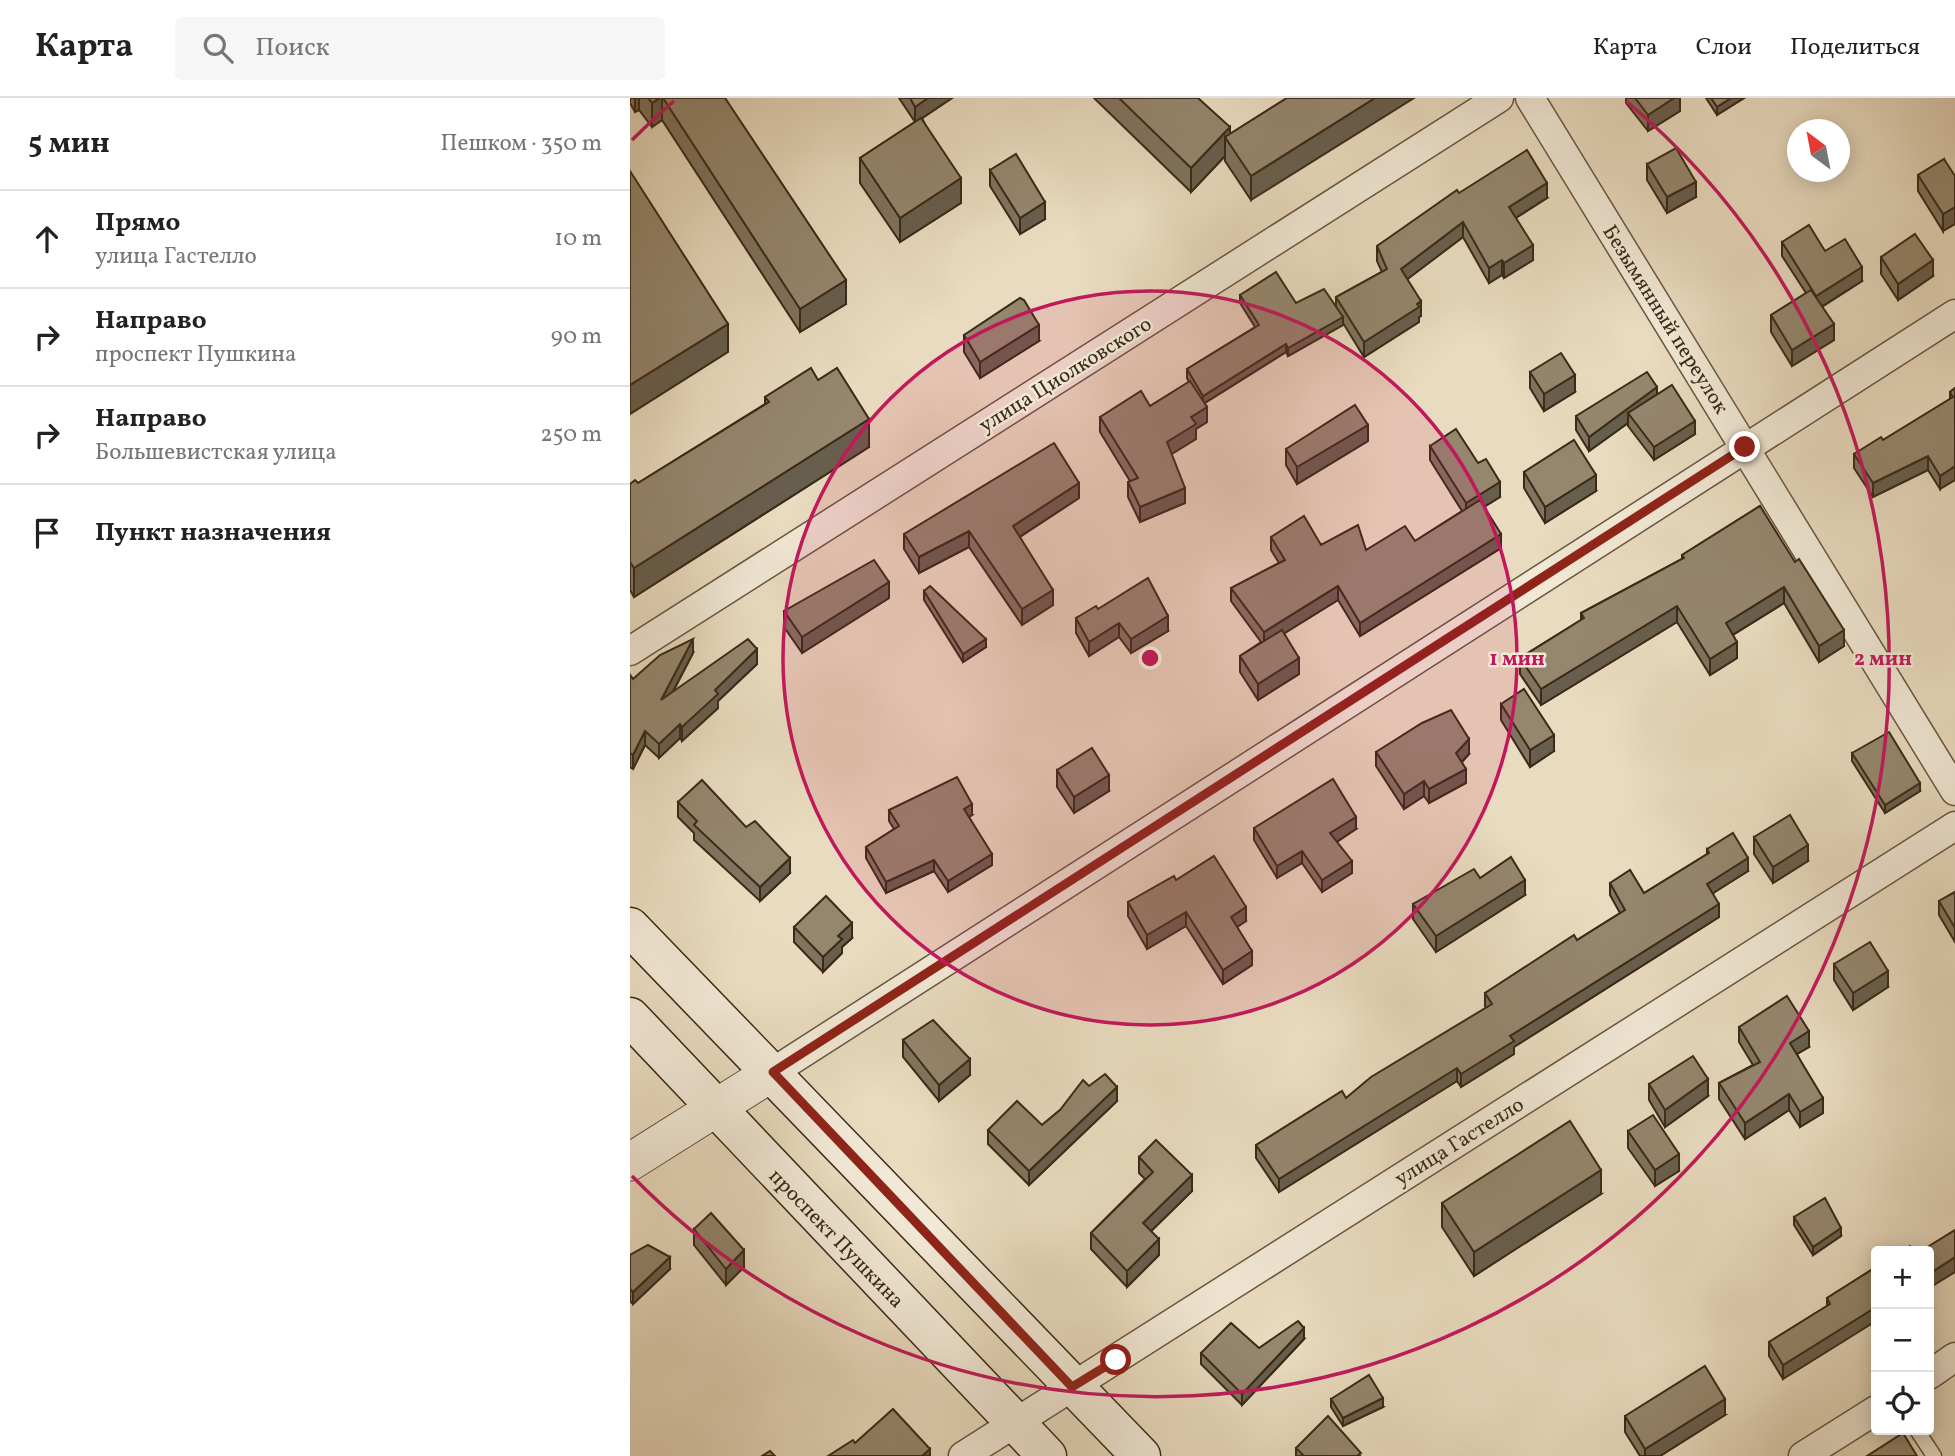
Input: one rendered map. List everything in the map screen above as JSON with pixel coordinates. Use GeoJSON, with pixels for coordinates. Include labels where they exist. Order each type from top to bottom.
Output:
{"type":"FeatureCollection","features":[{"type":"Feature","properties":{"kind":"main road"},"geometry":{"type":"LineString","coordinates":[[630,927],[773,1072],[1141,1456]]}},
{"type":"Feature","properties":{"kind":"main road","name":"проспект Пушкина"},"geometry":{"type":"LineString","coordinates":[[630,1017],[1046,1456]]}},
{"type":"Feature","properties":{"kind":"street","name":"улица Циолковского"},"geometry":{"type":"LineString","coordinates":[[630,651],[1499,98]]}},
{"type":"Feature","properties":{"kind":"street","name":"Безымянный переулок"},"geometry":{"type":"LineString","coordinates":[[1530,98],[1955,791]]}},
{"type":"Feature","properties":{"kind":"street"},"geometry":{"type":"LineString","coordinates":[[630,1162],[1955,314]]}},
{"type":"Feature","properties":{"kind":"street","name":"улица Гастелло"},"geometry":{"type":"LineString","coordinates":[[963,1456],[1955,826]]}},
{"type":"Feature","properties":{"kind":"street"},"geometry":{"type":"LineString","coordinates":[[1933,1372],[1955,1357]]}},
{"type":"Feature","properties":{"kind":"street"},"geometry":{"type":"LineString","coordinates":[[1803,1456],[1871,1413]]}},
{"type":"Feature","properties":{"kind":"lane"},"geometry":{"type":"LineString","coordinates":[[1920,1435],[1934,1456]]}},
{"type":"Feature","properties":{"kind":"building"},"geometry":{"type":"Polygon","coordinates":[[[663,98],[725,98],[846,280],[800,309],[663,98]]]}},
{"type":"Feature","properties":{"kind":"building"},"geometry":{"type":"Polygon","coordinates":[[[910,98],[928,98],[915,107],[910,98]]]}},
{"type":"Feature","properties":{"kind":"building"},"geometry":{"type":"Polygon","coordinates":[[[1119,98],[1198,98],[1230,127],[1191,168],[1119,98]]]}},
{"type":"Feature","properties":{"kind":"building"},"geometry":{"type":"Polygon","coordinates":[[[1287,98],[1375,98],[1251,176],[1225,137],[1287,98]]]}},
{"type":"Feature","properties":{"kind":"building"},"geometry":{"type":"Polygon","coordinates":[[[1635,98],[1674,98],[1648,115],[1635,98]]]}},
{"type":"Feature","properties":{"kind":"building"},"geometry":{"type":"Polygon","coordinates":[[[1711,98],[1731,98],[1717,107],[1711,98]]]}},
{"type":"Feature","properties":{"kind":"building"},"geometry":{"type":"Polygon","coordinates":[[[921,118],[961,178],[900,218],[860,158],[921,118]]]}},
{"type":"Feature","properties":{"kind":"building"},"geometry":{"type":"Polygon","coordinates":[[[1676,148],[1696,182],[1667,197],[1647,164],[1676,148]]]}},
{"type":"Feature","properties":{"kind":"building"},"geometry":{"type":"Polygon","coordinates":[[[1527,150],[1547,183],[1509,207],[1533,245],[1504,263],[1502,260],[1489,268],[1463,222],[1401,269],[1421,301],[1417,304],[1419,307],[1364,342],[1336,297],[1387,269],[1377,246],[1457,190],[1459,193],[1527,150]]]}},
{"type":"Feature","properties":{"kind":"building"},"geometry":{"type":"Polygon","coordinates":[[[1016,154],[1045,202],[1020,218],[990,170],[1016,154]]]}},
{"type":"Feature","properties":{"kind":"building"},"geometry":{"type":"Polygon","coordinates":[[[1944,159],[1955,176],[1955,207],[1943,214],[1918,175],[1944,159]]]}},
{"type":"Feature","properties":{"kind":"building"},"geometry":{"type":"Polygon","coordinates":[[[630,171],[728,324],[630,385],[630,171]]]}},
{"type":"Feature","properties":{"kind":"building"},"geometry":{"type":"Polygon","coordinates":[[[1809,225],[1825,251],[1845,239],[1862,267],[1816,296],[1782,242],[1809,225]]]}},
{"type":"Feature","properties":{"kind":"building"},"geometry":{"type":"Polygon","coordinates":[[[1915,234],[1933,260],[1898,284],[1881,257],[1915,234]]]}},
{"type":"Feature","properties":{"kind":"building"},"geometry":{"type":"Polygon","coordinates":[[[1276,272],[1296,303],[1324,289],[1343,317],[1288,348],[1286,344],[1203,396],[1187,369],[1259,325],[1240,295],[1276,272]]]}},
{"type":"Feature","properties":{"kind":"building"},"geometry":{"type":"Polygon","coordinates":[[[1811,290],[1834,324],[1792,350],[1771,315],[1811,290]]]}},
{"type":"Feature","properties":{"kind":"building"},"geometry":{"type":"Polygon","coordinates":[[[1020,298],[1024,300],[1039,325],[980,362],[964,335],[1020,298]]]}},
{"type":"Feature","properties":{"kind":"building"},"geometry":{"type":"Polygon","coordinates":[[[1561,353],[1575,375],[1544,394],[1530,372],[1561,353]]]}},
{"type":"Feature","properties":{"kind":"building"},"geometry":{"type":"Polygon","coordinates":[[[811,368],[818,380],[837,368],[869,419],[634,568],[630,562],[630,484],[635,480],[638,483],[769,402],[765,397],[811,368]]]}},
{"type":"Feature","properties":{"kind":"building"},"geometry":{"type":"Polygon","coordinates":[[[1647,372],[1657,387],[1589,437],[1576,416],[1647,372]]]}},
{"type":"Feature","properties":{"kind":"building"},"geometry":{"type":"Polygon","coordinates":[[[1190,381],[1207,407],[1191,417],[1196,424],[1167,442],[1185,488],[1140,507],[1128,482],[1138,478],[1100,417],[1141,391],[1150,406],[1190,381]]]}},
{"type":"Feature","properties":{"kind":"building"},"geometry":{"type":"Polygon","coordinates":[[[1672,385],[1695,421],[1654,447],[1628,413],[1672,385]]]}},
{"type":"Feature","properties":{"kind":"building"},"geometry":{"type":"Polygon","coordinates":[[[1955,388],[1955,466],[1940,476],[1928,456],[1873,483],[1854,454],[1881,437],[1883,440],[1953,397],[1950,392],[1955,388]]]}},
{"type":"Feature","properties":{"kind":"building"},"geometry":{"type":"Polygon","coordinates":[[[1355,405],[1368,425],[1297,467],[1286,449],[1355,405]]]}},
{"type":"Feature","properties":{"kind":"building"},"geometry":{"type":"Polygon","coordinates":[[[1456,429],[1478,463],[1486,459],[1500,482],[1466,503],[1430,446],[1456,429]]]}},
{"type":"Feature","properties":{"kind":"building"},"geometry":{"type":"Polygon","coordinates":[[[1574,440],[1596,475],[1545,507],[1524,472],[1574,440]]]}},
{"type":"Feature","properties":{"kind":"building"},"geometry":{"type":"Polygon","coordinates":[[[1054,443],[1079,483],[1013,526],[1053,590],[1022,609],[969,531],[919,557],[904,534],[1054,443]]]}},
{"type":"Feature","properties":{"kind":"building"},"geometry":{"type":"Polygon","coordinates":[[[1480,500],[1501,534],[1360,623],[1338,586],[1264,632],[1231,588],[1285,560],[1271,537],[1304,516],[1321,545],[1358,525],[1366,550],[1405,526],[1415,541],[1480,500]]]}},
{"type":"Feature","properties":{"kind":"building"},"geometry":{"type":"Polygon","coordinates":[[[1760,506],[1795,562],[1799,559],[1844,630],[1819,646],[1784,587],[1726,623],[1737,642],[1710,659],[1677,606],[1541,689],[1520,658],[1584,618],[1581,613],[1684,558],[1682,555],[1760,506]]]}},
{"type":"Feature","properties":{"kind":"building"},"geometry":{"type":"Polygon","coordinates":[[[874,560],[889,582],[802,637],[784,611],[874,560]]]}},
{"type":"Feature","properties":{"kind":"building"},"geometry":{"type":"Polygon","coordinates":[[[1148,578],[1168,616],[1131,639],[1119,623],[1089,642],[1076,618],[1096,606],[1098,609],[1148,578]]]}},
{"type":"Feature","properties":{"kind":"building"},"geometry":{"type":"Polygon","coordinates":[[[930,586],[986,639],[963,654],[924,591],[930,586]]]}},
{"type":"Feature","properties":{"kind":"building"},"geometry":{"type":"Polygon","coordinates":[[[1282,630],[1299,658],[1258,684],[1240,656],[1282,630]]]}},
{"type":"Feature","properties":{"kind":"building"},"geometry":{"type":"Polygon","coordinates":[[[693,639],[661,700],[748,639],[757,649],[715,690],[718,694],[682,727],[680,724],[659,744],[645,731],[633,755],[630,753],[630,675],[633,679],[660,655],[693,639]]]}},
{"type":"Feature","properties":{"kind":"building"},"geometry":{"type":"Polygon","coordinates":[[[1524,689],[1554,735],[1530,750],[1501,704],[1524,689]]]}},
{"type":"Feature","properties":{"kind":"building"},"geometry":{"type":"Polygon","coordinates":[[[1451,710],[1469,739],[1456,753],[1466,769],[1429,789],[1424,781],[1404,794],[1376,752],[1422,723],[1451,710]]]}},
{"type":"Feature","properties":{"kind":"building"},"geometry":{"type":"Polygon","coordinates":[[[1889,732],[1920,783],[1885,805],[1852,753],[1889,732]]]}},
{"type":"Feature","properties":{"kind":"building"},"geometry":{"type":"Polygon","coordinates":[[[1092,748],[1109,775],[1074,797],[1057,770],[1092,748]]]}},
{"type":"Feature","properties":{"kind":"building"},"geometry":{"type":"Polygon","coordinates":[[[957,777],[972,804],[964,809],[992,854],[948,881],[934,860],[886,882],[866,847],[899,826],[889,810],[957,777]]]}},
{"type":"Feature","properties":{"kind":"building"},"geometry":{"type":"Polygon","coordinates":[[[1333,779],[1356,817],[1330,833],[1352,861],[1322,880],[1302,851],[1277,866],[1254,828],[1333,779]]]}},
{"type":"Feature","properties":{"kind":"building"},"geometry":{"type":"Polygon","coordinates":[[[702,780],[746,827],[755,821],[790,858],[760,887],[694,825],[697,821],[678,802],[702,780]]]}},
{"type":"Feature","properties":{"kind":"building"},"geometry":{"type":"Polygon","coordinates":[[[1790,815],[1808,845],[1773,867],[1754,837],[1790,815]]]}},
{"type":"Feature","properties":{"kind":"building"},"geometry":{"type":"Polygon","coordinates":[[[1733,833],[1748,858],[1707,884],[1719,904],[1510,1036],[1514,1041],[1461,1074],[1457,1068],[1279,1179],[1256,1145],[1342,1091],[1346,1098],[1371,1077],[1492,1004],[1485,993],[1574,935],[1577,940],[1625,910],[1610,883],[1630,870],[1644,893],[1709,853],[1707,849],[1733,833]]]}},
{"type":"Feature","properties":{"kind":"building"},"geometry":{"type":"Polygon","coordinates":[[[1214,856],[1246,907],[1231,917],[1252,951],[1223,970],[1186,912],[1147,935],[1128,902],[1174,876],[1176,880],[1214,856]]]}},
{"type":"Feature","properties":{"kind":"building"},"geometry":{"type":"Polygon","coordinates":[[[1511,857],[1525,880],[1436,936],[1413,904],[1474,869],[1480,878],[1511,857]]]}},
{"type":"Feature","properties":{"kind":"building"},"geometry":{"type":"Polygon","coordinates":[[[1955,892],[1955,928],[1939,901],[1955,892]]]}},
{"type":"Feature","properties":{"kind":"building"},"geometry":{"type":"Polygon","coordinates":[[[826,896],[852,923],[838,936],[842,939],[823,957],[794,927],[826,896]]]}},
{"type":"Feature","properties":{"kind":"building"},"geometry":{"type":"Polygon","coordinates":[[[1870,942],[1888,971],[1853,993],[1834,964],[1870,942]]]}},
{"type":"Feature","properties":{"kind":"building"},"geometry":{"type":"Polygon","coordinates":[[[1787,996],[1809,1031],[1790,1043],[1823,1098],[1800,1112],[1789,1094],[1745,1123],[1719,1083],[1760,1062],[1739,1027],[1787,996]]]}},
{"type":"Feature","properties":{"kind":"building"},"geometry":{"type":"Polygon","coordinates":[[[933,1020],[970,1059],[939,1085],[903,1040],[933,1020]]]}},
{"type":"Feature","properties":{"kind":"building"},"geometry":{"type":"Polygon","coordinates":[[[1693,1056],[1708,1079],[1665,1110],[1649,1084],[1693,1056]]]}},
{"type":"Feature","properties":{"kind":"building"},"geometry":{"type":"Polygon","coordinates":[[[1105,1074],[1117,1087],[1029,1171],[988,1130],[1017,1101],[1042,1125],[1060,1110],[1083,1080],[1089,1086],[1105,1074]]]}},
{"type":"Feature","properties":{"kind":"building"},"geometry":{"type":"Polygon","coordinates":[[[1653,1115],[1679,1154],[1655,1170],[1628,1131],[1653,1115]]]}},
{"type":"Feature","properties":{"kind":"building"},"geometry":{"type":"Polygon","coordinates":[[[1570,1121],[1601,1170],[1474,1252],[1442,1203],[1570,1121]]]}},
{"type":"Feature","properties":{"kind":"building"},"geometry":{"type":"Polygon","coordinates":[[[1156,1140],[1192,1175],[1143,1223],[1159,1239],[1127,1271],[1091,1233],[1153,1172],[1139,1157],[1156,1140]]]}},
{"type":"Feature","properties":{"kind":"building"},"geometry":{"type":"Polygon","coordinates":[[[1825,1198],[1841,1228],[1813,1247],[1794,1217],[1825,1198]]]}},
{"type":"Feature","properties":{"kind":"building"},"geometry":{"type":"Polygon","coordinates":[[[711,1213],[744,1250],[726,1269],[694,1229],[711,1213]]]}},
{"type":"Feature","properties":{"kind":"building"},"geometry":{"type":"Polygon","coordinates":[[[1955,1230],[1955,1257],[1934,1271],[1934,1246],[1929,1246],[1955,1230]]]}},
{"type":"Feature","properties":{"kind":"building"},"geometry":{"type":"Polygon","coordinates":[[[648,1245],[670,1257],[633,1292],[630,1289],[630,1255],[648,1245]]]}},
{"type":"Feature","properties":{"kind":"building"},"geometry":{"type":"Polygon","coordinates":[[[1871,1270],[1871,1310],[1783,1365],[1769,1342],[1830,1304],[1827,1298],[1871,1270]]]}},
{"type":"Feature","properties":{"kind":"building"},"geometry":{"type":"Polygon","coordinates":[[[1298,1321],[1304,1328],[1242,1394],[1201,1353],[1231,1323],[1259,1348],[1298,1321]]]}},
{"type":"Feature","properties":{"kind":"building"},"geometry":{"type":"Polygon","coordinates":[[[1705,1366],[1725,1399],[1645,1449],[1625,1416],[1705,1366]]]}},
{"type":"Feature","properties":{"kind":"building"},"geometry":{"type":"Polygon","coordinates":[[[1369,1375],[1383,1398],[1343,1418],[1331,1399],[1369,1375]]]}},
{"type":"Feature","properties":{"kind":"building"},"geometry":{"type":"Polygon","coordinates":[[[893,1409],[930,1449],[922,1456],[828,1456],[853,1440],[855,1443],[893,1409]]]}},
{"type":"Feature","properties":{"kind":"building"},"geometry":{"type":"Polygon","coordinates":[[[1328,1416],[1361,1453],[1357,1456],[1304,1456],[1296,1448],[1328,1416]]]}},
{"type":"Feature","properties":{"kind":"building"},"geometry":{"type":"Polygon","coordinates":[[[1900,1435],[1904,1435],[1917,1456],[1867,1456],[1900,1435]]]}},
{"type":"Feature","properties":{"kind":"building"},"geometry":{"type":"Polygon","coordinates":[[[770,1451],[775,1456],[762,1456],[770,1451]]]}},
{"type":"Feature","properties":{"kind":"route"},"geometry":{"type":"LineString","coordinates":[[1116,1360],[1072,1387],[773,1072],[1745,447]]}}]}
